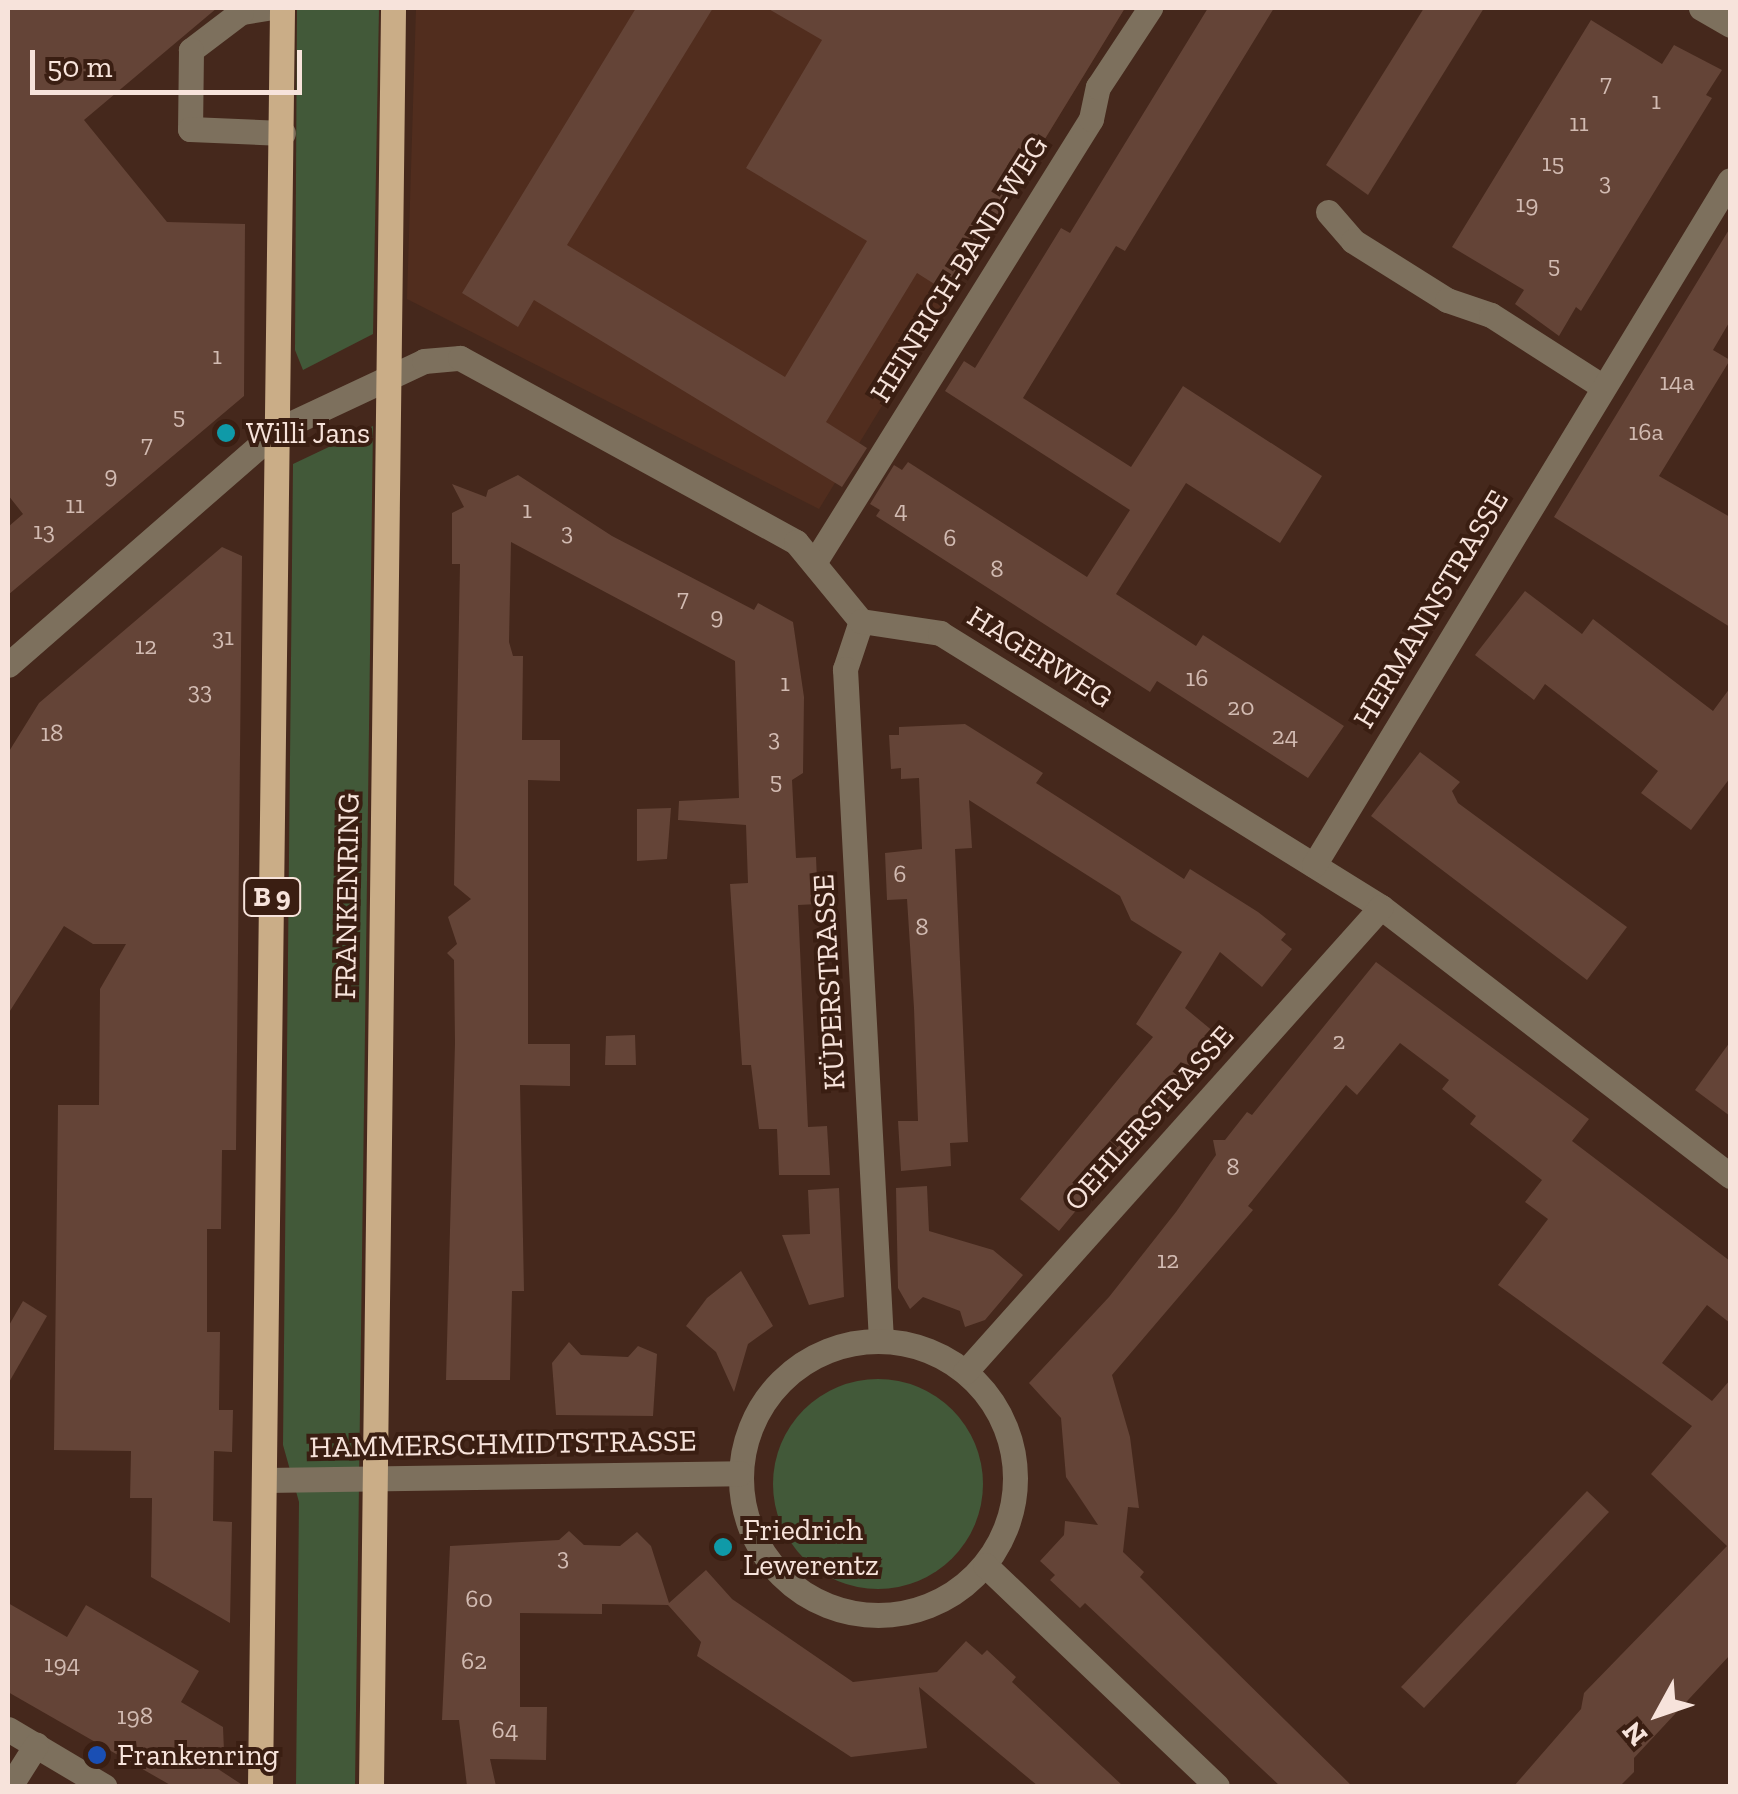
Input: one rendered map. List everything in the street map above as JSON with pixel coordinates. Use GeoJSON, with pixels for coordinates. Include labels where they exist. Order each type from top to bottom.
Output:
{"type":"FeatureCollection","features":[{"type":"Feature","properties":{"kind":"main road","name":"B 9"},"geometry":{"type":"LineString","coordinates":[[260,1786],[282,8]]}},
{"type":"Feature","properties":{"kind":"main road","name":"FRANKENRING"},"geometry":{"type":"LineString","coordinates":[[370,1786],[370,1477],[394,8]]}},
{"type":"Feature","properties":{"kind":"street"},"geometry":{"type":"LineString","coordinates":[[266,8],[241,12],[191,50],[190,130],[283,133]]}},
{"type":"Feature","properties":{"kind":"street","name":"HEINRICH-BAND-WEG"},"geometry":{"type":"LineString","coordinates":[[814,563],[1091,119],[1098,87],[1150,8]]}},
{"type":"Feature","properties":{"kind":"street"},"geometry":{"type":"LineString","coordinates":[[1701,8],[1730,26]]}},
{"type":"Feature","properties":{"kind":"street","name":"HERMANNSTRASSE"},"geometry":{"type":"LineString","coordinates":[[1314,865],[1730,180]]}},
{"type":"Feature","properties":{"kind":"street"},"geometry":{"type":"LineString","coordinates":[[1328,212],[1353,242],[1447,300],[1491,315],[1603,386]]}},
{"type":"Feature","properties":{"kind":"street"},"geometry":{"type":"LineString","coordinates":[[8,665],[277,430],[424,361],[460,358],[796,542],[861,622]]}},
{"type":"Feature","properties":{"kind":"street","name":"HAGERWEG"},"geometry":{"type":"LineString","coordinates":[[861,622],[940,633],[1314,865],[1381,908],[1730,1176]]}},
{"type":"Feature","properties":{"kind":"street","name":"KÜPERSTRASSE"},"geometry":{"type":"LineString","coordinates":[[861,622],[845,669],[881,1340]]}},
{"type":"Feature","properties":{"kind":"street","name":"OEHLERSTRASSE"},"geometry":{"type":"LineString","coordinates":[[966,1372],[1381,908]]}},
{"type":"Feature","properties":{"kind":"street"},"geometry":{"type":"LineString","coordinates":[[881,1340],[926,1350],[966,1372],[1007,1430],[1015,1465],[1004,1535],[985,1566],[930,1606],[897,1615],[830,1607],[774,1568],[744,1508],[740,1474],[754,1422],[783,1378],[812,1357],[881,1340]]}},
{"type":"Feature","properties":{"kind":"street","name":"HAMMERSCHMIDTSTRASSE"},"geometry":{"type":"LineString","coordinates":[[266,1480],[740,1474]]}},
{"type":"Feature","properties":{"kind":"street"},"geometry":{"type":"LineString","coordinates":[[985,1566],[1217,1786]]}},
{"type":"Feature","properties":{"kind":"street"},"geometry":{"type":"LineString","coordinates":[[8,1729],[104,1786]]}},
{"type":"Feature","properties":{"kind":"street"},"geometry":{"type":"LineString","coordinates":[[10,1786],[36,1745]]}},
{"type":"Feature","properties":{"kind":"shaded area"},"geometry":{"type":"Polygon","coordinates":[[[416,8],[1125,8],[819,509],[407,299],[416,8]]]}},
{"type":"Feature","properties":{"kind":"green space"},"geometry":{"type":"Polygon","coordinates":[[[297,8],[379,8],[373,334],[303,370],[295,350],[297,8]]]}},
{"type":"Feature","properties":{"kind":"green space"},"geometry":{"type":"Polygon","coordinates":[[[373,426],[355,1786],[296,1786],[299,1502],[283,1445],[293,464],[373,426]]]}},
{"type":"Feature","properties":{"kind":"green space"},"geometry":{"type":"Polygon","coordinates":[[[878,1379],[918,1387],[952,1410],[975,1444],[983,1484],[975,1524],[952,1558],[918,1581],[878,1589],[838,1581],[804,1558],[781,1524],[773,1484],[781,1444],[804,1410],[838,1387],[878,1379]]]}},
{"type":"Feature","properties":{"kind":"building"},"geometry":{"type":"Polygon","coordinates":[[[8,8],[217,8],[84,120],[167,222],[245,224],[244,396],[8,595],[8,527],[23,514],[8,495],[8,8]]]}},
{"type":"Feature","properties":{"kind":"building"},"geometry":{"type":"Polygon","coordinates":[[[636,8],[713,8],[567,245],[785,377],[867,241],[746,168],[822,40],[767,8],[1125,8],[950,294],[917,273],[826,422],[867,448],[842,487],[534,300],[518,327],[462,293],[636,8]]]}},
{"type":"Feature","properties":{"kind":"building"},"geometry":{"type":"Polygon","coordinates":[[[1208,8],[1274,8],[1125,251],[1116,246],[1023,398],[1131,467],[1183,386],[1322,476],[1280,543],[1186,483],[1116,594],[1196,646],[1203,635],[1344,726],[1308,778],[1157,681],[1150,692],[876,516],[880,510],[870,504],[894,465],[902,470],[908,462],[1087,577],[1130,510],[945,391],[964,361],[975,368],[1061,228],[1070,233],[1208,8]]]}},
{"type":"Feature","properties":{"kind":"building"},"geometry":{"type":"Polygon","coordinates":[[[1424,8],[1484,8],[1368,195],[1326,165],[1424,8]]]}},
{"type":"Feature","properties":{"kind":"building"},"geometry":{"type":"Polygon","coordinates":[[[1591,20],[1662,64],[1674,45],[1722,70],[1706,95],[1712,98],[1581,311],[1576,307],[1559,336],[1515,304],[1524,290],[1452,247],[1591,20]]]}},
{"type":"Feature","properties":{"kind":"building"},"geometry":{"type":"Polygon","coordinates":[[[1730,228],[1730,321],[1713,350],[1730,360],[1659,476],[1730,517],[1730,627],[1554,517],[1730,228]]]}},
{"type":"Feature","properties":{"kind":"building"},"geometry":{"type":"Polygon","coordinates":[[[518,475],[612,536],[754,610],[758,603],[793,622],[804,697],[803,773],[792,780],[796,858],[816,857],[818,904],[798,905],[808,1127],[827,1126],[830,1175],[779,1175],[777,1129],[759,1129],[751,1065],[742,1065],[730,884],[748,883],[746,825],[678,820],[679,801],[739,798],[735,661],[511,542],[509,642],[513,656],[523,656],[522,740],[560,740],[560,781],[528,780],[528,1044],[570,1044],[570,1086],[520,1085],[524,1291],[512,1291],[510,1380],[446,1380],[455,1043],[454,960],[447,953],[457,944],[448,917],[471,899],[454,885],[460,564],[452,564],[452,513],[464,507],[452,484],[486,497],[488,490],[518,475]]]}},
{"type":"Feature","properties":{"kind":"building"},"geometry":{"type":"Polygon","coordinates":[[[222,547],[242,556],[236,1150],[222,1150],[221,1229],[207,1229],[207,1332],[220,1332],[219,1410],[233,1410],[232,1452],[214,1451],[213,1521],[232,1522],[230,1623],[151,1577],[152,1498],[130,1498],[131,1451],[54,1450],[58,1105],[99,1105],[100,989],[126,944],[93,944],[64,926],[8,1014],[8,753],[39,703],[222,547]]]}},
{"type":"Feature","properties":{"kind":"building"},"geometry":{"type":"Polygon","coordinates":[[[1525,591],[1582,634],[1593,619],[1713,711],[1730,688],[1730,778],[1691,830],[1641,793],[1658,771],[1545,684],[1534,700],[1475,655],[1525,591]]]}},
{"type":"Feature","properties":{"kind":"building"},"geometry":{"type":"Polygon","coordinates":[[[965,724],[1043,773],[1036,783],[1184,879],[1190,869],[1258,912],[1286,934],[1281,940],[1292,949],[1262,987],[1220,952],[1185,1008],[1220,1037],[1059,1231],[1020,1199],[1153,1037],[1136,1024],[1182,952],[1131,920],[1120,896],[969,800],[972,848],[955,849],[968,1142],[950,1143],[951,1166],[901,1171],[898,1121],[918,1121],[914,1008],[907,899],[887,900],[885,853],[922,849],[919,778],[901,779],[901,768],[891,769],[889,735],[899,735],[899,727],[965,724]]]}},
{"type":"Feature","properties":{"kind":"building"},"geometry":{"type":"Polygon","coordinates":[[[1420,752],[1460,782],[1452,791],[1458,803],[1627,927],[1587,980],[1371,816],[1420,752]]]}},
{"type":"Feature","properties":{"kind":"building"},"geometry":{"type":"Polygon","coordinates":[[[671,808],[667,859],[637,861],[637,809],[671,808]]]}},
{"type":"Feature","properties":{"kind":"building"},"geometry":{"type":"Polygon","coordinates":[[[1376,962],[1589,1119],[1572,1141],[1730,1261],[1730,1323],[1707,1305],[1662,1363],[1712,1401],[1730,1380],[1730,1655],[1634,1758],[1634,1772],[1620,1786],[1514,1786],[1581,1709],[1584,1693],[1727,1546],[1651,1474],[1692,1426],[1498,1285],[1548,1219],[1525,1202],[1542,1180],[1470,1124],[1476,1116],[1442,1089],[1449,1080],[1400,1043],[1357,1095],[1346,1085],[1248,1206],[1253,1210],[1112,1375],[1130,1437],[1139,1508],[1128,1507],[1123,1552],[1144,1572],[1140,1577],[1352,1786],[1280,1786],[1085,1603],[1080,1608],[1050,1580],[1055,1575],[1040,1561],[1064,1535],[1065,1521],[1098,1525],[1066,1477],[1061,1418],[1029,1383],[1109,1297],[1176,1212],[1216,1155],[1213,1140],[1225,1140],[1247,1112],[1252,1115],[1376,962]]]}},
{"type":"Feature","properties":{"kind":"building"},"geometry":{"type":"Polygon","coordinates":[[[635,1035],[636,1065],[605,1065],[606,1036],[635,1035]]]}},
{"type":"Feature","properties":{"kind":"building"},"geometry":{"type":"Polygon","coordinates":[[[1730,1042],[1730,1116],[1695,1090],[1730,1042]]]}},
{"type":"Feature","properties":{"kind":"building"},"geometry":{"type":"Polygon","coordinates":[[[927,1186],[929,1231],[993,1250],[1023,1275],[985,1320],[965,1327],[960,1311],[923,1297],[910,1309],[898,1288],[896,1188],[927,1186]]]}},
{"type":"Feature","properties":{"kind":"building"},"geometry":{"type":"Polygon","coordinates":[[[839,1188],[844,1297],[809,1305],[782,1235],[810,1234],[808,1190],[839,1188]]]}},
{"type":"Feature","properties":{"kind":"building"},"geometry":{"type":"Polygon","coordinates":[[[741,1271],[773,1326],[748,1344],[734,1392],[716,1352],[686,1326],[707,1298],[741,1271]]]}},
{"type":"Feature","properties":{"kind":"building"},"geometry":{"type":"Polygon","coordinates":[[[23,1301],[47,1316],[8,1384],[8,1327],[23,1301]]]}},
{"type":"Feature","properties":{"kind":"building"},"geometry":{"type":"Polygon","coordinates":[[[569,1342],[581,1355],[628,1357],[638,1346],[657,1354],[653,1416],[556,1415],[552,1363],[569,1342]]]}},
{"type":"Feature","properties":{"kind":"building"},"geometry":{"type":"Polygon","coordinates":[[[1587,1491],[1609,1512],[1424,1708],[1401,1687],[1587,1491]]]}},
{"type":"Feature","properties":{"kind":"building"},"geometry":{"type":"Polygon","coordinates":[[[569,1531],[584,1545],[620,1546],[637,1532],[651,1546],[669,1603],[706,1570],[732,1599],[853,1682],[937,1672],[966,1641],[982,1655],[987,1650],[1016,1677],[1012,1682],[1123,1786],[1038,1786],[919,1687],[927,1748],[851,1757],[697,1656],[701,1642],[668,1605],[602,1604],[602,1614],[520,1613],[520,1707],[547,1707],[546,1760],[490,1759],[496,1786],[467,1786],[459,1720],[442,1720],[450,1546],[559,1540],[569,1531]]]}},
{"type":"Feature","properties":{"kind":"building"},"geometry":{"type":"Polygon","coordinates":[[[8,1603],[67,1637],[86,1605],[199,1671],[181,1702],[223,1727],[224,1751],[215,1767],[244,1786],[172,1786],[8,1692],[8,1603]]]}},
{"type":"Feature","properties":{"kind":"place","name":"Willi Jans"},"geometry":{"type":"Point","coordinates":[226,433]}},
{"type":"Feature","properties":{"kind":"place","name":"Friedrich Lewerentz"},"geometry":{"type":"Point","coordinates":[723,1547]}},
{"type":"Feature","properties":{"kind":"place","name":"Frankenring"},"geometry":{"type":"Point","coordinates":[97,1755]}}]}
